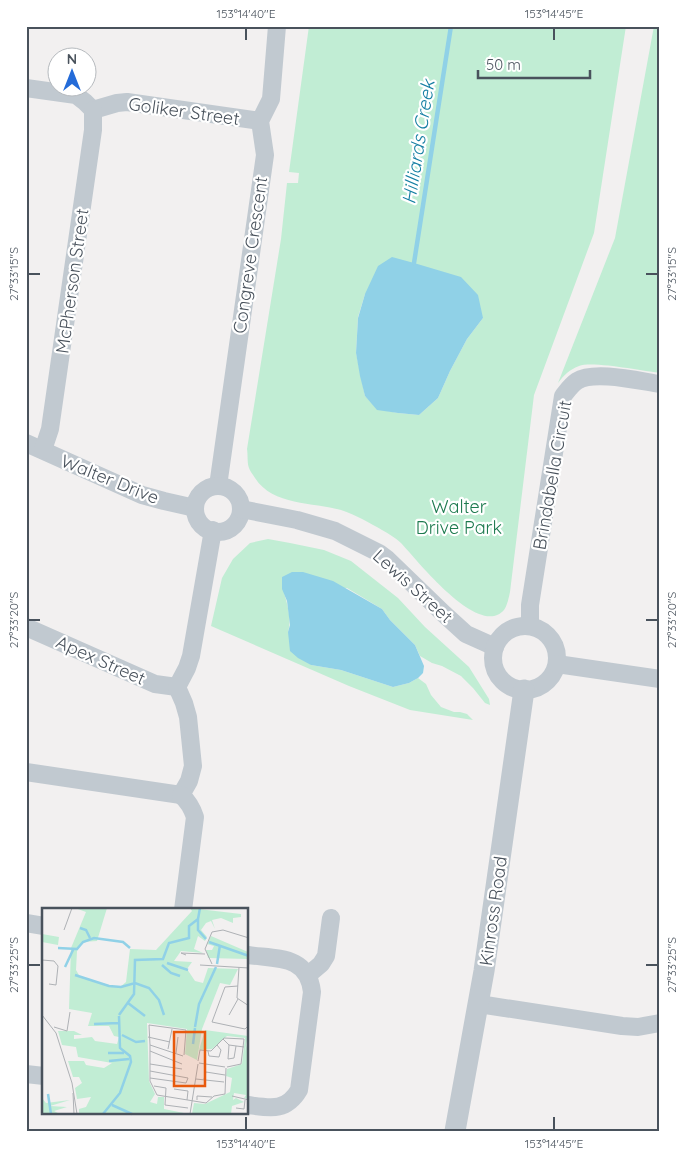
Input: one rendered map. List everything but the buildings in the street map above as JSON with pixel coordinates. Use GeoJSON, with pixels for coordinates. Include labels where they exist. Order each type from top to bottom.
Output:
{"type":"FeatureCollection","features":[{"type":"Feature","properties":{"kind":"street"},"geometry":{"type":"LineString","coordinates":[[260,121],[270,99],[277,26]]}},
{"type":"Feature","properties":{"kind":"street"},"geometry":{"type":"LineString","coordinates":[[26,88],[76,95],[93,110]]}},
{"type":"Feature","properties":{"kind":"street","name":"Goliker Street"},"geometry":{"type":"LineString","coordinates":[[93,110],[127,102],[260,121]]}},
{"type":"Feature","properties":{"kind":"street","name":"McPherson Street"},"geometry":{"type":"LineString","coordinates":[[43,450],[50,429],[93,130],[93,110]]}},
{"type":"Feature","properties":{"kind":"street","name":"Congreve Crescent"},"geometry":{"type":"LineString","coordinates":[[218,486],[264,155],[260,121]]}},
{"type":"Feature","properties":{"kind":"street","name":"Brindabella Circuit"},"geometry":{"type":"LineString","coordinates":[[530,626],[530,605],[563,396],[576,382],[596,376],[660,384]]}},
{"type":"Feature","properties":{"kind":"street","name":"Walter Drive"},"geometry":{"type":"LineString","coordinates":[[26,443],[142,495],[195,508]]}},
{"type":"Feature","properties":{"kind":"street"},"geometry":{"type":"LineString","coordinates":[[218,486],[228,488],[233,492],[241,509],[236,523],[224,531],[216,532],[203,526],[196,515],[195,508],[201,494],[206,489],[218,486]]}},
{"type":"Feature","properties":{"kind":"street","name":"Lewis Street"},"geometry":{"type":"LineString","coordinates":[[241,509],[297,520],[335,531],[379,553],[387,558],[466,634],[495,647]]}},
{"type":"Feature","properties":{"kind":"street"},"geometry":{"type":"LineString","coordinates":[[181,795],[193,766],[188,718],[177,687],[190,656],[213,530]]}},
{"type":"Feature","properties":{"kind":"street"},"geometry":{"type":"LineString","coordinates":[[530,626],[540,630],[554,644],[557,654],[557,664],[554,673],[541,686],[524,690],[514,688],[498,676],[494,667],[495,647],[500,638],[509,631],[519,627],[530,626]]}},
{"type":"Feature","properties":{"kind":"street","name":"Apex Street"},"geometry":{"type":"LineString","coordinates":[[26,627],[155,684],[177,687]]}},
{"type":"Feature","properties":{"kind":"street"},"geometry":{"type":"LineString","coordinates":[[557,664],[660,680]]}},
{"type":"Feature","properties":{"kind":"street","name":"Kinross Road"},"geometry":{"type":"LineString","coordinates":[[455,1131],[479,1004],[524,690]]}},
{"type":"Feature","properties":{"kind":"street"},"geometry":{"type":"LineString","coordinates":[[26,772],[181,795],[192,808],[195,818],[183,908]]}},
{"type":"Feature","properties":{"kind":"street"},"geometry":{"type":"LineString","coordinates":[[308,975],[321,964],[326,956],[332,918]]}},
{"type":"Feature","properties":{"kind":"street"},"geometry":{"type":"LineString","coordinates":[[26,923],[42,926]]}},
{"type":"Feature","properties":{"kind":"street"},"geometry":{"type":"LineString","coordinates":[[249,955],[286,960],[296,964],[308,975],[312,992],[299,1090],[287,1104],[274,1107],[249,1105]]}},
{"type":"Feature","properties":{"kind":"street"},"geometry":{"type":"LineString","coordinates":[[479,1004],[622,1026],[638,1027],[660,1023]]}},
{"type":"Feature","properties":{"kind":"street"},"geometry":{"type":"LineString","coordinates":[[26,1074],[42,1076]]}},
{"type":"Feature","properties":{"kind":"green space","name":"Walter Drive Park"},"geometry":{"type":"Polygon","coordinates":[[[309,26],[626,26],[594,233],[534,395],[510,592],[504,610],[493,616],[480,614],[449,594],[397,539],[363,519],[341,510],[294,502],[272,494],[263,487],[249,469],[247,449],[281,239],[287,183],[298,183],[299,173],[289,172],[309,26]],[[365,294],[358,317],[356,353],[365,396],[377,409],[419,415],[438,398],[467,339],[483,318],[365,294]]]}},
{"type":"Feature","properties":{"kind":"green space"},"geometry":{"type":"Polygon","coordinates":[[[654,26],[660,26],[660,373],[606,365],[586,365],[579,366],[570,371],[558,383],[615,238],[654,26]]]}},
{"type":"Feature","properties":{"kind":"green space"},"geometry":{"type":"Polygon","coordinates":[[[268,539],[324,550],[351,561],[398,598],[425,627],[469,667],[489,699],[490,705],[485,703],[461,676],[420,656],[415,645],[390,620],[382,609],[347,588],[283,589],[289,616],[288,632],[311,665],[341,670],[393,687],[409,683],[418,678],[426,684],[431,695],[441,707],[467,714],[473,720],[410,710],[349,686],[211,626],[222,578],[233,559],[250,543],[268,539]]]}},
{"type":"Feature","properties":{"kind":"water"},"geometry":{"type":"Polygon","coordinates":[[[392,257],[461,277],[478,295],[483,318],[467,339],[438,398],[419,415],[377,410],[365,396],[356,353],[358,318],[365,294],[378,266],[392,257]]]}},
{"type":"Feature","properties":{"kind":"water"},"geometry":{"type":"Polygon","coordinates":[[[292,572],[303,572],[333,581],[382,609],[390,620],[415,645],[424,666],[423,673],[409,683],[393,687],[341,670],[311,665],[298,658],[290,651],[288,632],[290,625],[287,601],[282,589],[282,577],[292,572]]]}},
{"type":"Feature","properties":{"kind":"waterway","name":"Hilliards Creek"},"geometry":{"type":"LineString","coordinates":[[414,263],[451,26]]}}]}
